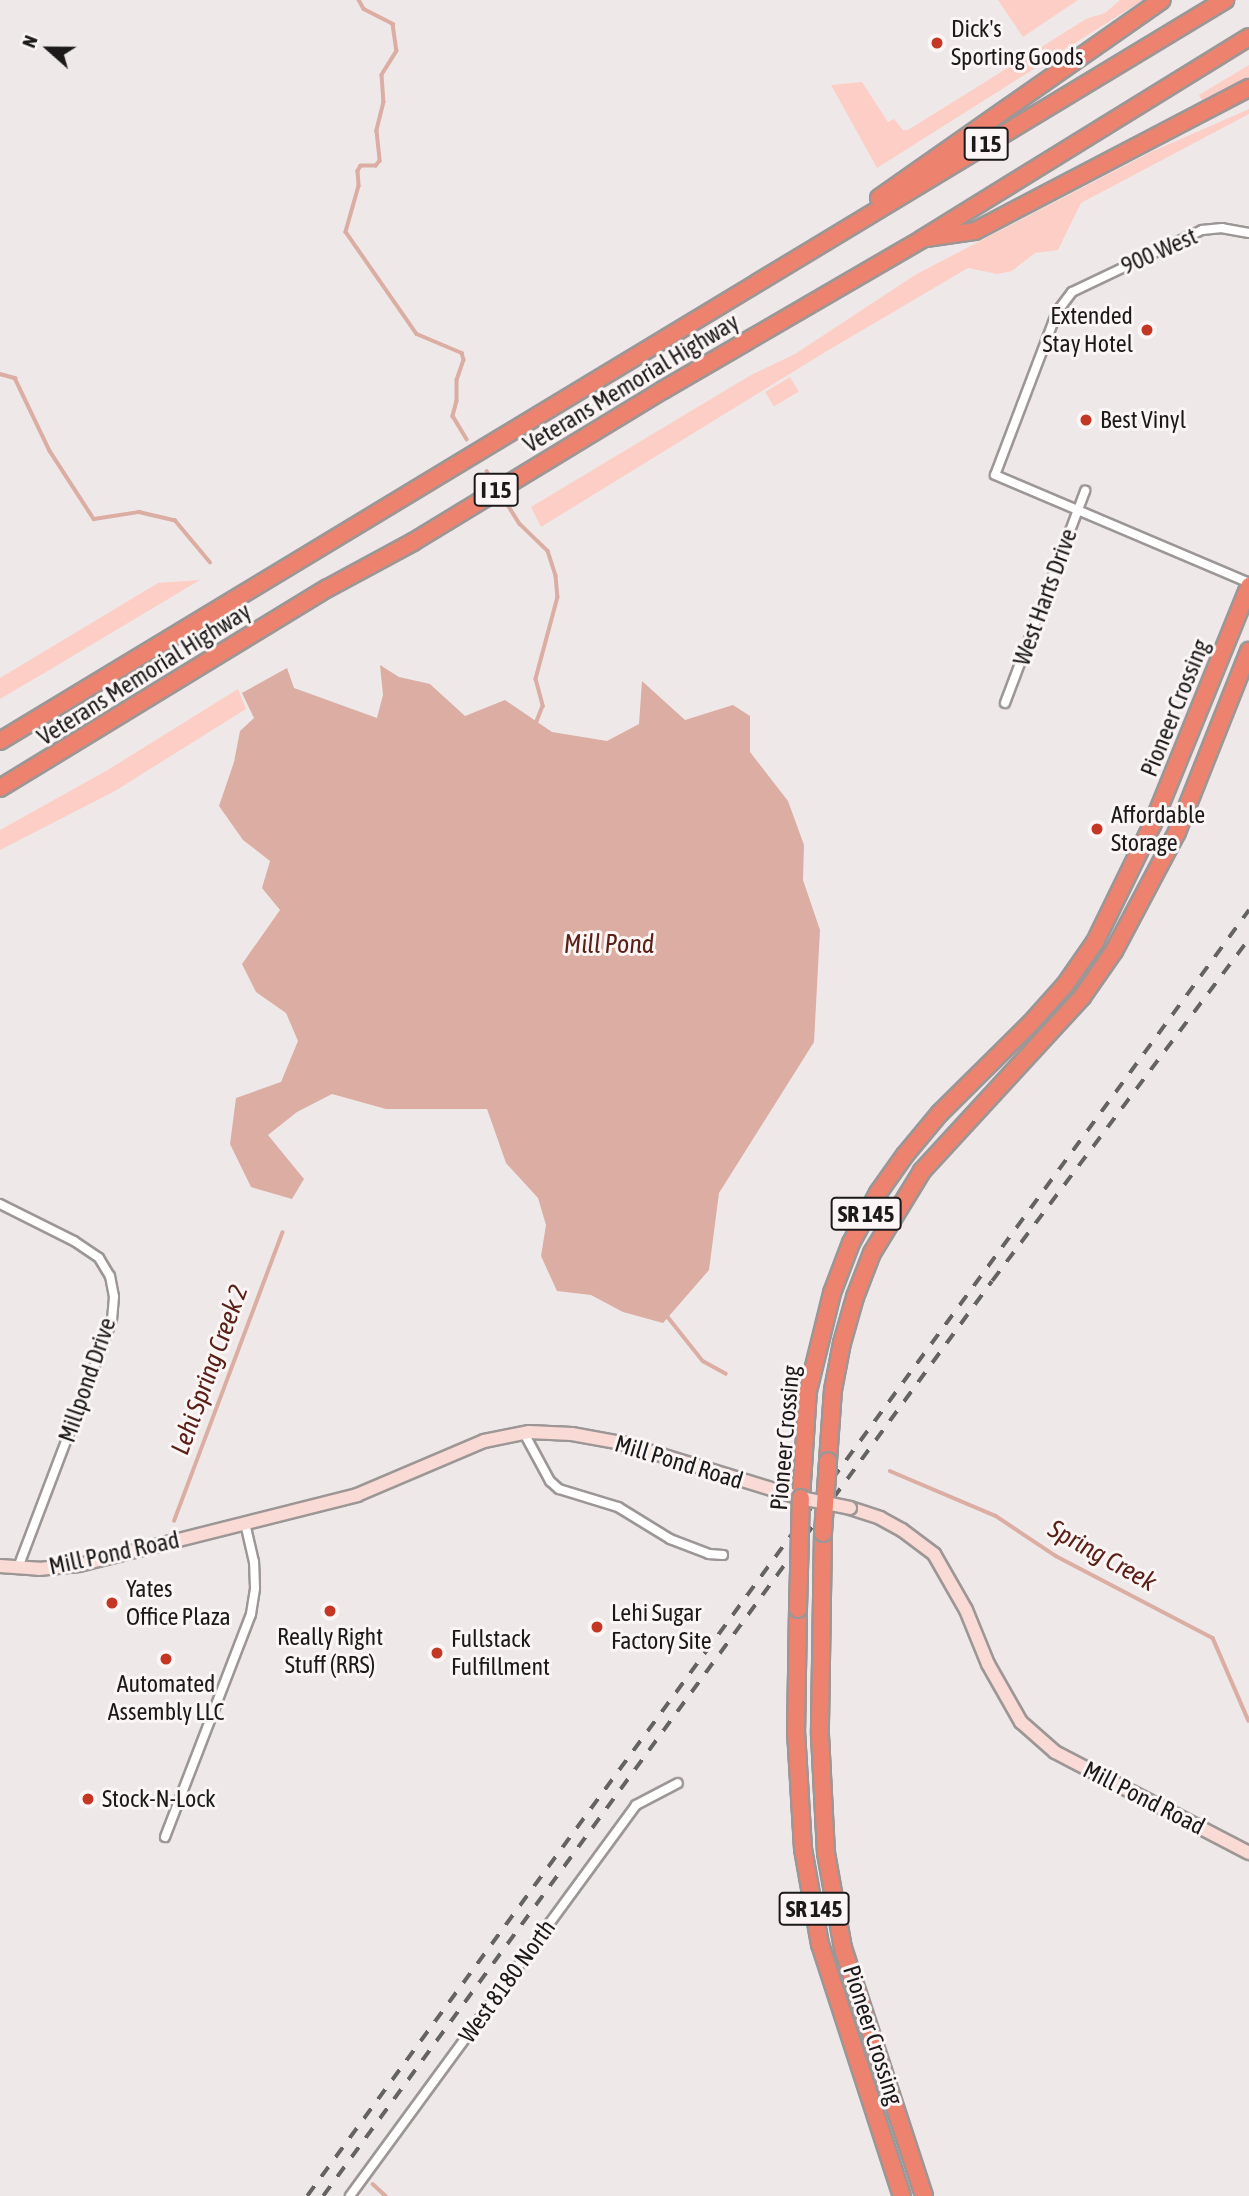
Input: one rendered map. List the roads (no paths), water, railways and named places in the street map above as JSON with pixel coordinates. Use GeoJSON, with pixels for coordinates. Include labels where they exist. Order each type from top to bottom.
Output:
{"type":"FeatureCollection","features":[{"type":"Feature","properties":{"kind":"highway"},"geometry":{"type":"LineString","coordinates":[[747,289],[1162,0]]}},
{"type":"Feature","properties":{"kind":"highway","name":"Veterans Memorial Highway"},"geometry":{"type":"LineString","coordinates":[[0,741],[1224,0]]}},
{"type":"Feature","properties":{"kind":"highway","name":"Veterans Memorial Highway"},"geometry":{"type":"LineString","coordinates":[[0,788],[328,588],[413,542],[663,390],[922,239],[1249,37]]}},
{"type":"Feature","properties":{"kind":"highway"},"geometry":{"type":"LineString","coordinates":[[922,239],[975,231],[1249,88]]}},
{"type":"Feature","properties":{"kind":"highway"},"geometry":{"type":"LineString","coordinates":[[1189,119],[1220,112],[1249,97]]}},
{"type":"Feature","properties":{"kind":"highway","name":"Pioneer Crossing"},"geometry":{"type":"LineString","coordinates":[[902,2196],[820,1944],[803,1849],[796,1731],[801,1498],[805,1425],[819,1339],[851,1242],[878,1193],[940,1113],[1030,1024],[1065,985],[1095,942],[1153,823],[1249,585]]}},
{"type":"Feature","properties":{"kind":"highway","name":"Pioneer Crossing"},"geometry":{"type":"LineString","coordinates":[[924,2196],[843,1948],[826,1853],[820,1735],[824,1503],[829,1426],[842,1343],[855,1297],[872,1253],[922,1171],[1082,997],[1114,951],[1177,832],[1249,651]]}},
{"type":"Feature","properties":{"kind":"main road","name":"Mill Pond Road"},"geometry":{"type":"LineString","coordinates":[[0,1566],[56,1569],[79,1565],[357,1495],[484,1441],[524,1433],[572,1434],[622,1443],[771,1490],[850,1508],[891,1524],[918,1539],[934,1554],[966,1610],[988,1664],[1021,1722],[1055,1752],[1249,1853]]}},
{"type":"Feature","properties":{"kind":"street","name":"900 West"},"geometry":{"type":"LineString","coordinates":[[1078,509],[995,475],[1057,312],[1073,292],[1202,230],[1222,228],[1249,233]]}},
{"type":"Feature","properties":{"kind":"street","name":"West Harts Drive"},"geometry":{"type":"LineString","coordinates":[[1005,703],[1085,491]]}},
{"type":"Feature","properties":{"kind":"street"},"geometry":{"type":"LineString","coordinates":[[1078,509],[1249,585]]}},
{"type":"Feature","properties":{"kind":"street","name":"Millpond Drive"},"geometry":{"type":"LineString","coordinates":[[0,1204],[75,1241],[99,1258],[110,1276],[114,1297],[112,1321],[18,1568]]}},
{"type":"Feature","properties":{"kind":"street"},"geometry":{"type":"LineString","coordinates":[[524,1433],[550,1481],[559,1489],[618,1507],[670,1539],[709,1554],[723,1555]]}},
{"type":"Feature","properties":{"kind":"street"},"geometry":{"type":"LineString","coordinates":[[165,1837],[251,1614],[255,1588],[254,1562],[245,1523]]}},
{"type":"Feature","properties":{"kind":"street","name":"West 8180 North"},"geometry":{"type":"LineString","coordinates":[[350,2196],[636,1805],[678,1783]]}},
{"type":"Feature","properties":{"kind":"water","name":"Mill Pond"},"geometry":{"type":"Polygon","coordinates":[[[380,665],[399,677],[430,684],[465,716],[505,700],[552,732],[607,741],[639,724],[642,681],[685,720],[733,705],[750,716],[750,752],[788,801],[804,845],[803,880],[820,930],[814,1042],[719,1193],[709,1270],[663,1323],[623,1312],[591,1295],[557,1291],[541,1256],[546,1225],[538,1198],[506,1163],[487,1109],[386,1109],[332,1094],[297,1112],[268,1135],[304,1179],[292,1199],[251,1187],[230,1144],[236,1098],[281,1082],[298,1041],[286,1013],[256,992],[242,964],[280,910],[262,888],[270,861],[243,840],[219,806],[234,762],[240,731],[254,718],[242,693],[287,668],[294,688],[377,718],[383,695],[380,665]]]}},
{"type":"Feature","properties":{"kind":"waterway"},"geometry":{"type":"LineString","coordinates":[[359,0],[364,9],[393,24],[397,51],[382,75],[384,102],[377,131],[380,161],[376,166],[361,166],[358,171],[359,186],[346,232],[417,334],[462,353],[464,360],[457,380],[457,401],[453,416],[467,439]]}},
{"type":"Feature","properties":{"kind":"waterway"},"geometry":{"type":"LineString","coordinates":[[0,374],[15,378],[50,451],[94,519],[139,512],[175,520],[210,562]]}},
{"type":"Feature","properties":{"kind":"waterway"},"geometry":{"type":"LineString","coordinates":[[508,505],[520,524],[548,551],[556,576],[558,597],[536,679],[543,706],[537,722]]}},
{"type":"Feature","properties":{"kind":"waterway","name":"Lehi Spring Creek 2"},"geometry":{"type":"LineString","coordinates":[[174,1521],[282,1233]]}},
{"type":"Feature","properties":{"kind":"waterway","name":"Spring Creek"},"geometry":{"type":"LineString","coordinates":[[668,1317],[703,1361],[726,1374]]}},
{"type":"Feature","properties":{"kind":"waterway","name":"Spring Creek"},"geometry":{"type":"LineString","coordinates":[[890,1471],[996,1516],[1056,1556],[1213,1638],[1249,1721]]}},
{"type":"Feature","properties":{"kind":"waterway"},"geometry":{"type":"LineString","coordinates":[[373,2184],[386,2196]]}},
{"type":"Feature","properties":{"kind":"railway"},"geometry":{"type":"LineString","coordinates":[[307,2196],[1249,910]]}},
{"type":"Feature","properties":{"kind":"railway"},"geometry":{"type":"LineString","coordinates":[[323,2196],[992,1281],[1249,939]]}},
{"type":"Feature","properties":{"kind":"place","name":"Dick's Sporting Goods"},"geometry":{"type":"Point","coordinates":[937,43]}},
{"type":"Feature","properties":{"kind":"place","name":"Extended Stay Hotel"},"geometry":{"type":"Point","coordinates":[1147,330]}},
{"type":"Feature","properties":{"kind":"place","name":"Best Vinyl"},"geometry":{"type":"Point","coordinates":[1086,420]}},
{"type":"Feature","properties":{"kind":"place","name":"Affordable Storage"},"geometry":{"type":"Point","coordinates":[1097,829]}},
{"type":"Feature","properties":{"kind":"place","name":"Yates Office Plaza"},"geometry":{"type":"Point","coordinates":[112,1603]}},
{"type":"Feature","properties":{"kind":"place","name":"Really Right Stuff (RRS)"},"geometry":{"type":"Point","coordinates":[330,1611]}},
{"type":"Feature","properties":{"kind":"place","name":"Lehi Sugar Factory Site"},"geometry":{"type":"Point","coordinates":[597,1627]}},
{"type":"Feature","properties":{"kind":"place","name":"Fullstack Fulfillment"},"geometry":{"type":"Point","coordinates":[437,1653]}},
{"type":"Feature","properties":{"kind":"place","name":"Automated Assembly LLC"},"geometry":{"type":"Point","coordinates":[166,1659]}},
{"type":"Feature","properties":{"kind":"place","name":"Stock-N-Lock"},"geometry":{"type":"Point","coordinates":[88,1799]}}]}
